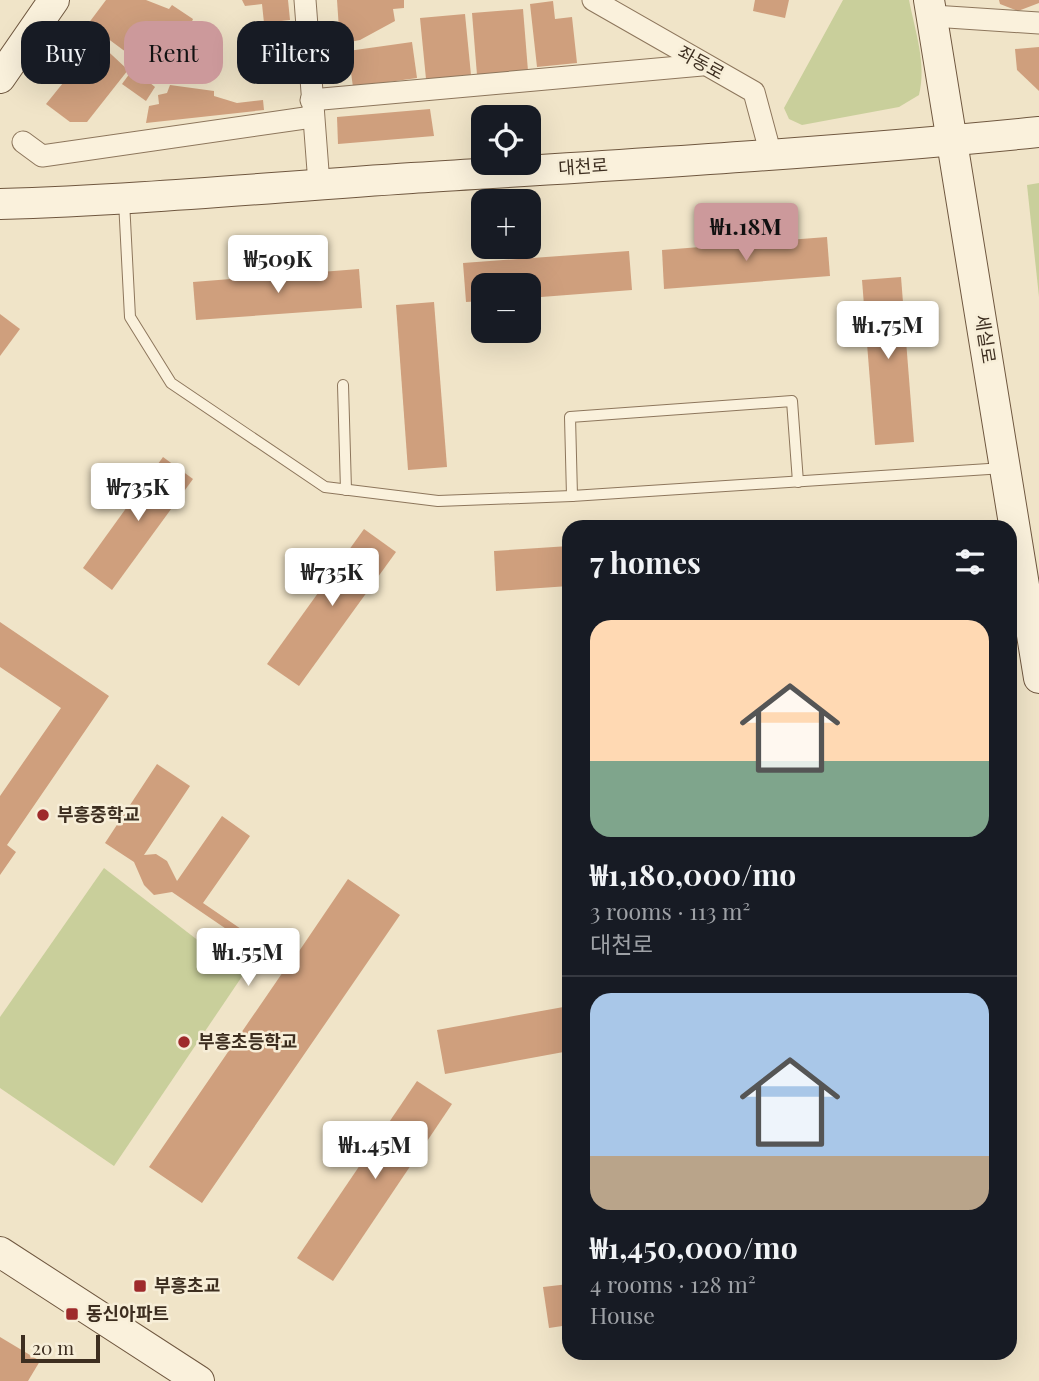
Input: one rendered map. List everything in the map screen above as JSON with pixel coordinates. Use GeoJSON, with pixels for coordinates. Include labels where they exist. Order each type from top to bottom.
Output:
{"type":"FeatureCollection","features":[{"type":"Feature","properties":{"kind":"street"},"geometry":{"type":"LineString","coordinates":[[0,78],[54,0]]}},
{"type":"Feature","properties":{"kind":"street"},"geometry":{"type":"LineString","coordinates":[[304,0],[319,184]]}},
{"type":"Feature","properties":{"kind":"street","name":"좌동로"},"geometry":{"type":"LineString","coordinates":[[593,0],[702,65],[754,92],[771,155]]}},
{"type":"Feature","properties":{"kind":"street"},"geometry":{"type":"LineString","coordinates":[[931,8],[1039,23]]}},
{"type":"Feature","properties":{"kind":"street","name":"세실로"},"geometry":{"type":"LineString","coordinates":[[931,8],[1014,520]]}},
{"type":"Feature","properties":{"kind":"street"},"geometry":{"type":"LineString","coordinates":[[23,142],[42,156],[312,108],[702,65]]}},
{"type":"Feature","properties":{"kind":"street","name":"대천로"},"geometry":{"type":"LineString","coordinates":[[0,204],[124,201],[319,184],[771,155],[1039,132]]}},
{"type":"Feature","properties":{"kind":"street","name":"세실로"},"geometry":{"type":"LineString","coordinates":[[1017,538],[1039,678]]}},
{"type":"Feature","properties":{"kind":"street"},"geometry":{"type":"LineString","coordinates":[[0,1252],[199,1381]]}},
{"type":"Feature","properties":{"kind":"lane"},"geometry":{"type":"LineString","coordinates":[[124,201],[130,317],[171,383],[325,487],[438,501],[572,496],[1006,468]]}},
{"type":"Feature","properties":{"kind":"lane"},"geometry":{"type":"LineString","coordinates":[[343,384],[346,490]]}},
{"type":"Feature","properties":{"kind":"lane"},"geometry":{"type":"LineString","coordinates":[[572,496],[570,417],[792,401],[798,482]]}},
{"type":"Feature","properties":{"kind":"green space"},"geometry":{"type":"Polygon","coordinates":[[[843,0],[909,0],[921,59],[919,95],[899,107],[802,125],[789,119],[784,108],[843,0]]]}},
{"type":"Feature","properties":{"kind":"green space"},"geometry":{"type":"Polygon","coordinates":[[[1039,183],[1039,297],[1027,185],[1039,183]]]}},
{"type":"Feature","properties":{"kind":"green space"},"geometry":{"type":"Polygon","coordinates":[[[104,868],[243,975],[114,1166],[0,1088],[0,1017],[104,868]]]}},
{"type":"Feature","properties":{"kind":"building"},"geometry":{"type":"Polygon","coordinates":[[[106,0],[146,0],[169,9],[172,5],[193,19],[124,21],[124,51],[110,40],[110,21],[90,21],[106,0]]]}},
{"type":"Feature","properties":{"kind":"building"},"geometry":{"type":"Polygon","coordinates":[[[242,0],[288,0],[290,20],[264,21],[262,4],[245,6],[242,0]]]}},
{"type":"Feature","properties":{"kind":"building"},"geometry":{"type":"Polygon","coordinates":[[[337,0],[404,0],[404,8],[393,9],[395,21],[360,40],[354,41],[354,21],[338,21],[337,0]]]}},
{"type":"Feature","properties":{"kind":"building"},"geometry":{"type":"Polygon","coordinates":[[[755,0],[789,0],[785,18],[753,11],[755,0]]]}},
{"type":"Feature","properties":{"kind":"building"},"geometry":{"type":"Polygon","coordinates":[[[999,0],[1039,0],[1039,3],[1018,11],[1000,4],[999,0]]]}},
{"type":"Feature","properties":{"kind":"building"},"geometry":{"type":"Polygon","coordinates":[[[553,1],[555,19],[572,17],[577,63],[537,67],[530,4],[553,1]]]}},
{"type":"Feature","properties":{"kind":"building"},"geometry":{"type":"Polygon","coordinates":[[[523,9],[528,71],[477,75],[472,13],[523,9]]]}},
{"type":"Feature","properties":{"kind":"building"},"geometry":{"type":"Polygon","coordinates":[[[465,14],[471,75],[426,79],[420,18],[465,14]]]}},
{"type":"Feature","properties":{"kind":"building"},"geometry":{"type":"Polygon","coordinates":[[[412,42],[417,78],[353,87],[354,50],[412,42]]]}},
{"type":"Feature","properties":{"kind":"building"},"geometry":{"type":"Polygon","coordinates":[[[1039,47],[1039,91],[1017,70],[1015,49],[1039,47]]]}},
{"type":"Feature","properties":{"kind":"building"},"geometry":{"type":"Polygon","coordinates":[[[110,53],[124,66],[124,75],[87,122],[70,122],[46,104],[62,84],[110,84],[110,53]]]}},
{"type":"Feature","properties":{"kind":"building"},"geometry":{"type":"Polygon","coordinates":[[[124,81],[124,84],[151,84],[155,87],[146,101],[122,84],[124,81]]]}},
{"type":"Feature","properties":{"kind":"building"},"geometry":{"type":"Polygon","coordinates":[[[170,85],[214,91],[214,96],[237,103],[263,100],[264,110],[146,123],[149,106],[159,104],[158,95],[167,93],[170,85]]]}},
{"type":"Feature","properties":{"kind":"building"},"geometry":{"type":"Polygon","coordinates":[[[430,109],[434,136],[338,144],[337,117],[430,109]]]}},
{"type":"Feature","properties":{"kind":"building"},"geometry":{"type":"Polygon","coordinates":[[[827,237],[830,276],[664,289],[662,250],[827,237]]]}},
{"type":"Feature","properties":{"kind":"building"},"geometry":{"type":"Polygon","coordinates":[[[629,251],[632,290],[541,297],[541,273],[471,273],[471,302],[466,302],[463,263],[629,251]]]}},
{"type":"Feature","properties":{"kind":"building"},"geometry":{"type":"Polygon","coordinates":[[[359,269],[362,308],[196,320],[193,282],[359,269]]]}},
{"type":"Feature","properties":{"kind":"building"},"geometry":{"type":"Polygon","coordinates":[[[901,277],[914,442],[875,445],[862,280],[901,277]]]}},
{"type":"Feature","properties":{"kind":"building"},"geometry":{"type":"Polygon","coordinates":[[[434,302],[447,467],[408,470],[396,305],[434,302]]]}},
{"type":"Feature","properties":{"kind":"building"},"geometry":{"type":"Polygon","coordinates":[[[0,314],[20,329],[0,356],[0,314]]]}},
{"type":"Feature","properties":{"kind":"building"},"geometry":{"type":"Polygon","coordinates":[[[163,457],[193,479],[112,590],[83,568],[163,457]]]}},
{"type":"Feature","properties":{"kind":"building"},"geometry":{"type":"Polygon","coordinates":[[[364,529],[396,552],[299,686],[267,664],[364,529]]]}},
{"type":"Feature","properties":{"kind":"building"},"geometry":{"type":"Polygon","coordinates":[[[562,546],[562,586],[496,591],[494,551],[562,546]]]}},
{"type":"Feature","properties":{"kind":"building"},"geometry":{"type":"Polygon","coordinates":[[[0,622],[109,696],[7,845],[16,852],[0,875],[0,796],[61,708],[0,667],[0,622]]]}},
{"type":"Feature","properties":{"kind":"building"},"geometry":{"type":"Polygon","coordinates":[[[157,764],[190,786],[144,855],[156,854],[167,861],[177,881],[222,816],[250,836],[203,903],[291,963],[348,879],[400,915],[202,1203],[149,1167],[285,969],[172,892],[154,895],[144,885],[134,862],[105,843],[157,764]]]}},
{"type":"Feature","properties":{"kind":"building"},"geometry":{"type":"Polygon","coordinates":[[[562,1007],[562,1052],[445,1074],[437,1030],[562,1007]]]}},
{"type":"Feature","properties":{"kind":"building"},"geometry":{"type":"Polygon","coordinates":[[[417,1081],[452,1104],[333,1281],[297,1258],[417,1081]]]}},
{"type":"Feature","properties":{"kind":"building"},"geometry":{"type":"Polygon","coordinates":[[[562,1285],[562,1326],[549,1328],[543,1287],[562,1285]]]}},
{"type":"Feature","properties":{"kind":"building"},"geometry":{"type":"Polygon","coordinates":[[[0,1337],[40,1361],[28,1381],[0,1381],[0,1337]]]}},
{"type":"Feature","properties":{"kind":"place","name":"부흥중학교"},"geometry":{"type":"Point","coordinates":[43,815]}},
{"type":"Feature","properties":{"kind":"place","name":"부흥초등학교"},"geometry":{"type":"Point","coordinates":[184,1042]}},
{"type":"Feature","properties":{"kind":"place","name":"부흥초교"},"geometry":{"type":"Point","coordinates":[140,1286]}},
{"type":"Feature","properties":{"kind":"place","name":"동신아파트"},"geometry":{"type":"Point","coordinates":[72,1314]}}]}
